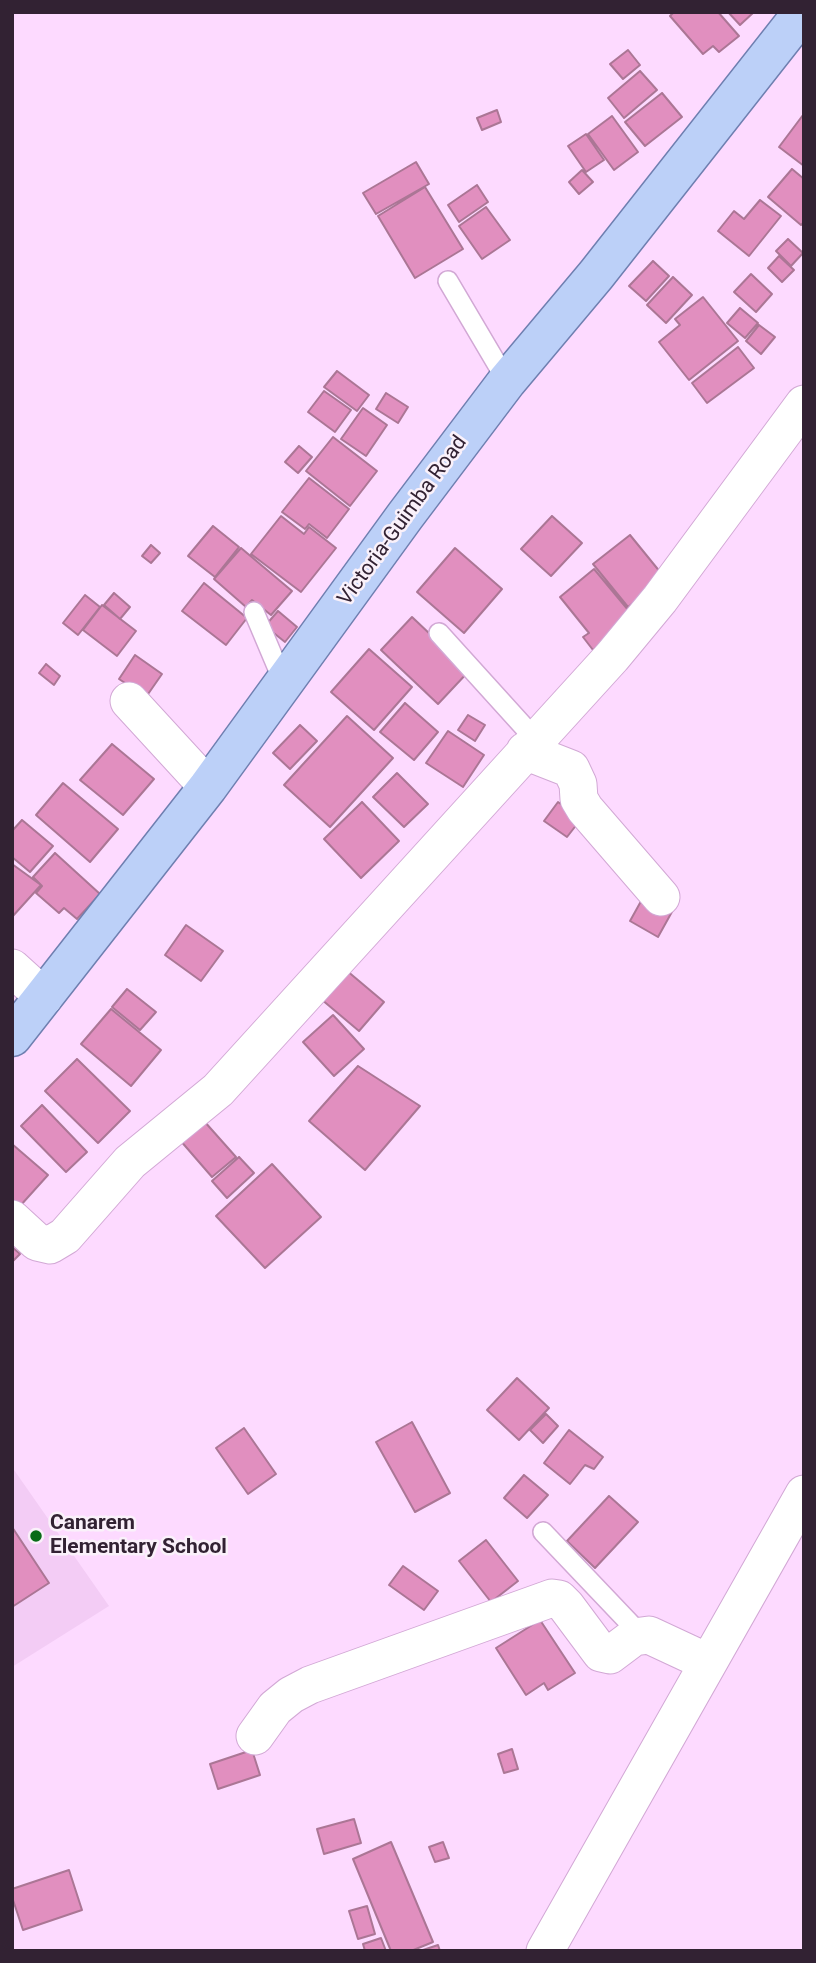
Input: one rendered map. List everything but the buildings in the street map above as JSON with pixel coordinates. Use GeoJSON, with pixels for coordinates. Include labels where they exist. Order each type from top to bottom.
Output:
{"type":"FeatureCollection","features":[{"type":"Feature","properties":{"kind":"main road","name":"Victoria-Guimba Road"},"geometry":{"type":"LineString","coordinates":[[12,1037],[208,787],[507,381],[596,275],[803,12]]}},
{"type":"Feature","properties":{"kind":"street"},"geometry":{"type":"LineString","coordinates":[[12,1219],[37,1242],[50,1245],[65,1236],[130,1162],[218,1090],[612,657],[660,599],[804,404]]}},
{"type":"Feature","properties":{"kind":"street"},"geometry":{"type":"LineString","coordinates":[[129,701],[208,787]]}},
{"type":"Feature","properties":{"kind":"street"},"geometry":{"type":"LineString","coordinates":[[530,745],[571,769],[578,783],[579,799],[585,809],[661,897]]}},
{"type":"Feature","properties":{"kind":"street"},"geometry":{"type":"LineString","coordinates":[[12,968],[44,997]]}},
{"type":"Feature","properties":{"kind":"street"},"geometry":{"type":"LineString","coordinates":[[545,1951],[695,1657],[804,1494]]}},
{"type":"Feature","properties":{"kind":"street"},"geometry":{"type":"LineString","coordinates":[[255,1736],[275,1708],[310,1685],[552,1598],[559,1599],[566,1606],[601,1653],[610,1655],[645,1635],[695,1657]]}},
{"type":"Feature","properties":{"kind":"lane"},"geometry":{"type":"LineString","coordinates":[[448,281],[507,381]]}},
{"type":"Feature","properties":{"kind":"lane"},"geometry":{"type":"LineString","coordinates":[[254,612],[284,683]]}},
{"type":"Feature","properties":{"kind":"lane"},"geometry":{"type":"LineString","coordinates":[[439,633],[530,745]]}},
{"type":"Feature","properties":{"kind":"lane"},"geometry":{"type":"LineString","coordinates":[[543,1532],[645,1635]]}},
{"type":"Feature","properties":{"kind":"shaded area","name":"Canarem Elementary School"},"geometry":{"type":"Polygon","coordinates":[[[12,1467],[109,1606],[12,1667],[12,1467]]]}},
{"type":"Feature","properties":{"kind":"place","name":"Canarem Elementary School"},"geometry":{"type":"Point","coordinates":[36,1536]}}]}
